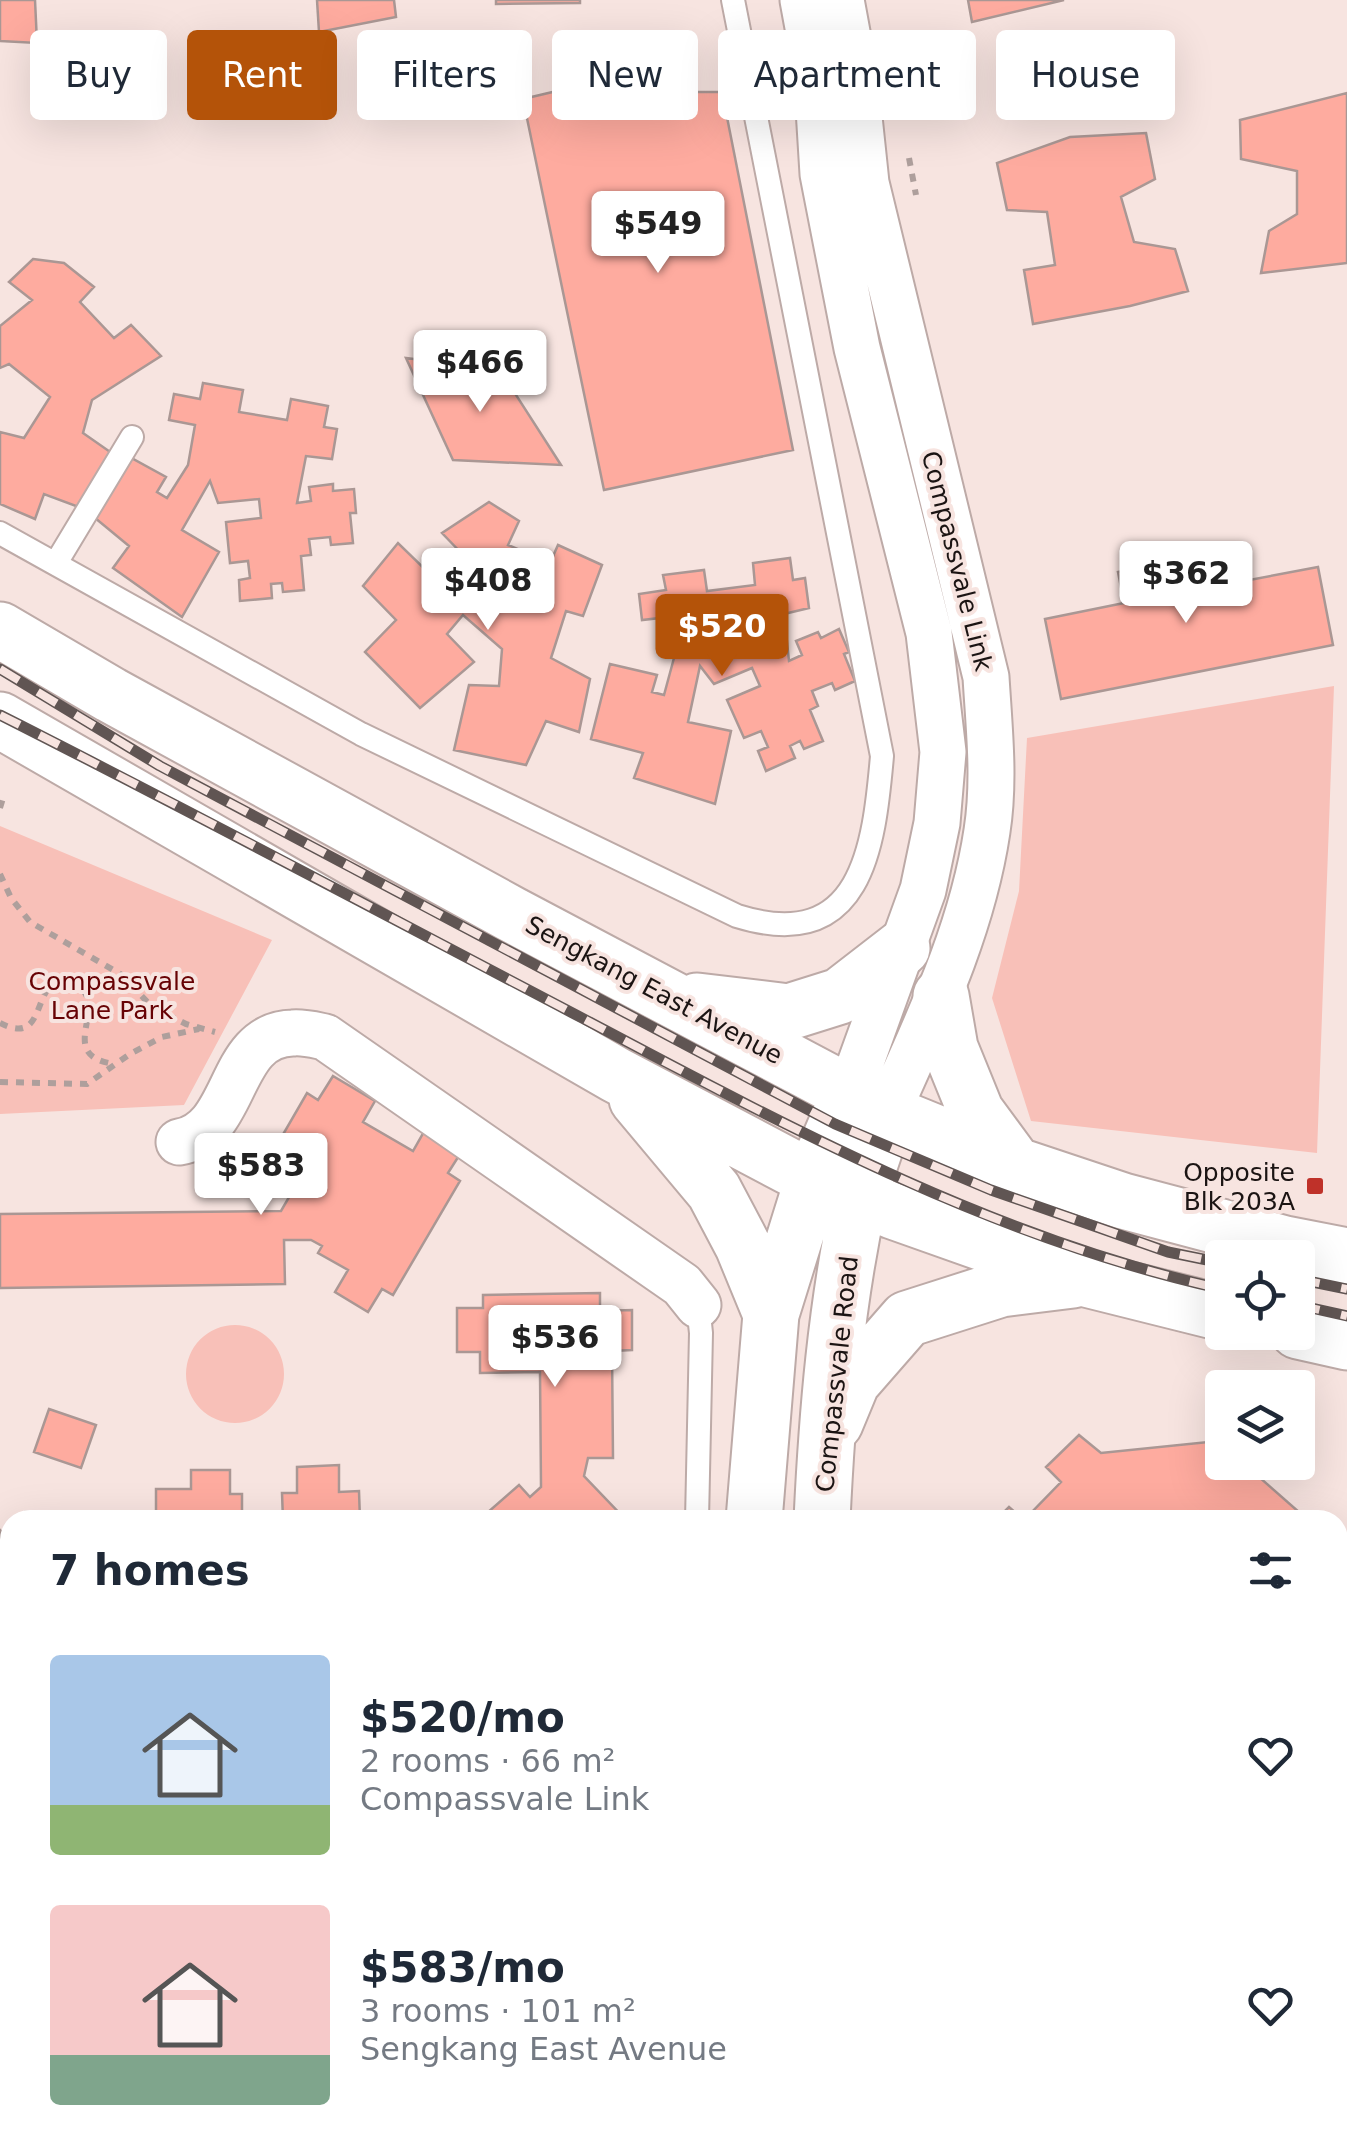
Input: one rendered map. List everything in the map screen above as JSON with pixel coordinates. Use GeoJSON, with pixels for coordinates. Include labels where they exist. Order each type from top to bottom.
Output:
{"type":"FeatureCollection","features":[{"type":"Feature","properties":{"kind":"main road","name":"Sengkang East Avenue"},"geometry":{"type":"LineString","coordinates":[[0,630],[128,705],[868,1104],[1015,1165],[1123,1201],[1284,1244],[1347,1256]]}},
{"type":"Feature","properties":{"kind":"main road"},"geometry":{"type":"LineString","coordinates":[[0,720],[616,1074],[836,1188],[1082,1278],[1205,1309]]}},
{"type":"Feature","properties":{"kind":"main road"},"geometry":{"type":"LineString","coordinates":[[2,781],[31,765],[99,776]]}},
{"type":"Feature","properties":{"kind":"main road"},"geometry":{"type":"LineString","coordinates":[[669,998],[789,1012],[840,996],[902,948]]}},
{"type":"Feature","properties":{"kind":"main road"},"geometry":{"type":"LineString","coordinates":[[940,996],[950,1048],[976,1112],[1015,1165]]}},
{"type":"Feature","properties":{"kind":"main road"},"geometry":{"type":"LineString","coordinates":[[616,1074],[714,1191],[743,1246],[771,1314]]}},
{"type":"Feature","properties":{"kind":"main road","name":"Compassvale Road"},"geometry":{"type":"LineString","coordinates":[[755,1510],[771,1314],[836,1188],[868,1104]]}},
{"type":"Feature","properties":{"kind":"main road","name":"Compassvale Road"},"geometry":{"type":"LineString","coordinates":[[823,1510],[838,1318],[836,1188]]}},
{"type":"Feature","properties":{"kind":"main road"},"geometry":{"type":"LineString","coordinates":[[826,1444],[852,1382],[907,1319],[1001,1289],[1082,1278]]}},
{"type":"Feature","properties":{"kind":"main road"},"geometry":{"type":"LineString","coordinates":[[1315,1335],[1347,1342]]}},
{"type":"Feature","properties":{"kind":"street","name":"Compassvale Link"},"geometry":{"type":"LineString","coordinates":[[802,0],[817,76],[823,174],[857,348],[929,633],[944,752],[938,823],[923,890],[902,948],[868,1104]]}},
{"type":"Feature","properties":{"kind":"street","name":"Compassvale Link"},"geometry":{"type":"LineString","coordinates":[[841,0],[854,70],[866,183],[986,677],[991,758],[988,830],[966,923],[940,996],[868,1104]]}},
{"type":"Feature","properties":{"kind":"street"},"geometry":{"type":"LineString","coordinates":[[179,1142],[194,1139],[214,1121],[252,1050],[268,1038],[291,1032],[325,1037],[682,1285],[698,1305]]}},
{"type":"Feature","properties":{"kind":"lane"},"geometry":{"type":"LineString","coordinates":[[0,533],[362,734],[737,916],[762,924],[804,921],[835,908],[856,884],[876,825],[882,756],[733,0]]}},
{"type":"Feature","properties":{"kind":"lane"},"geometry":{"type":"LineString","coordinates":[[56,563],[132,437]]}},
{"type":"Feature","properties":{"kind":"lane"},"geometry":{"type":"LineString","coordinates":[[697,1510],[701,1334],[698,1305]]}},
{"type":"Feature","properties":{"kind":"path"},"geometry":{"type":"LineString","coordinates":[[0,808],[2,781]]}},
{"type":"Feature","properties":{"kind":"path"},"geometry":{"type":"LineString","coordinates":[[0,874],[11,898],[30,922],[122,975],[151,1006],[186,1024]]}},
{"type":"Feature","properties":{"kind":"path"},"geometry":{"type":"LineString","coordinates":[[0,892],[11,898]]}},
{"type":"Feature","properties":{"kind":"path"},"geometry":{"type":"LineString","coordinates":[[0,1024],[16,1030],[26,1027],[39,1011],[48,986],[56,980],[66,982],[86,996],[92,1012],[84,1042],[87,1054],[94,1061],[115,1064]]}},
{"type":"Feature","properties":{"kind":"path"},"geometry":{"type":"LineString","coordinates":[[0,1082],[87,1084],[162,1037],[203,1029]]}},
{"type":"Feature","properties":{"kind":"green space"},"geometry":{"type":"Polygon","coordinates":[[[1334,686],[1317,1153],[1031,1121],[992,998],[1019,891],[1027,738],[1334,686]]]}},
{"type":"Feature","properties":{"kind":"green space","name":"Compassvale Lane Park"},"geometry":{"type":"Polygon","coordinates":[[[0,826],[272,940],[184,1105],[0,1114],[0,826]]]}},
{"type":"Feature","properties":{"kind":"green space"},"geometry":{"type":"Polygon","coordinates":[[[235,1325],[254,1328],[270,1339],[281,1355],[281,1393],[270,1409],[254,1420],[235,1423],[216,1420],[200,1409],[189,1393],[186,1374],[189,1355],[200,1339],[216,1328],[235,1325]]]}},
{"type":"Feature","properties":{"kind":"building"},"geometry":{"type":"Polygon","coordinates":[[[0,0],[35,0],[36,30],[30,30],[30,43],[0,41],[0,0]]]}},
{"type":"Feature","properties":{"kind":"building"},"geometry":{"type":"Polygon","coordinates":[[[317,0],[394,0],[396,17],[319,30],[317,0]]]}},
{"type":"Feature","properties":{"kind":"building"},"geometry":{"type":"Polygon","coordinates":[[[496,0],[580,0],[580,3],[496,4],[496,0]]]}},
{"type":"Feature","properties":{"kind":"building"},"geometry":{"type":"Polygon","coordinates":[[[968,0],[1064,0],[972,22],[968,0]]]}},
{"type":"Feature","properties":{"kind":"building"},"geometry":{"type":"Polygon","coordinates":[[[552,92],[552,120],[698,120],[698,92],[718,92],[718,120],[728,120],[793,450],[604,490],[527,120],[532,120],[532,97],[552,92]]]}},
{"type":"Feature","properties":{"kind":"building"},"geometry":{"type":"Polygon","coordinates":[[[1347,93],[1347,263],[1261,273],[1269,231],[1297,214],[1297,171],[1241,159],[1240,120],[1347,93]]]}},
{"type":"Feature","properties":{"kind":"building"},"geometry":{"type":"Polygon","coordinates":[[[1146,133],[1155,179],[1121,197],[1134,242],[1175,249],[1188,291],[1033,324],[1024,270],[1055,265],[1047,212],[1007,210],[997,163],[1070,137],[1146,133]]]}},
{"type":"Feature","properties":{"kind":"building"},"geometry":{"type":"Polygon","coordinates":[[[33,259],[64,263],[94,287],[80,302],[114,338],[131,325],[161,356],[92,400],[83,433],[116,456],[84,509],[44,494],[35,519],[0,504],[0,432],[24,438],[50,397],[9,364],[0,368],[0,326],[32,300],[9,282],[33,259]]]}},
{"type":"Feature","properties":{"kind":"building"},"geometry":{"type":"Polygon","coordinates":[[[406,358],[500,370],[561,465],[453,460],[406,358]]]}},
{"type":"Feature","properties":{"kind":"building"},"geometry":{"type":"Polygon","coordinates":[[[203,383],[243,390],[239,412],[287,420],[291,399],[328,406],[324,427],[337,429],[332,459],[306,456],[297,503],[311,501],[309,487],[333,484],[333,491],[354,489],[356,513],[350,513],[353,543],[331,545],[330,537],[309,539],[311,555],[301,556],[304,590],[283,592],[282,583],[271,584],[272,598],[240,601],[239,580],[250,578],[248,561],[230,563],[226,522],[261,518],[259,499],[218,503],[210,481],[182,530],[219,552],[182,617],[113,568],[129,546],[89,513],[124,454],[166,477],[157,492],[167,498],[188,465],[195,425],[169,420],[174,394],[200,399],[203,383]]]}},
{"type":"Feature","properties":{"kind":"building"},"geometry":{"type":"Polygon","coordinates":[[[489,502],[519,521],[508,545],[550,563],[558,545],[602,565],[583,616],[566,611],[551,658],[590,679],[579,732],[546,721],[526,765],[454,750],[469,685],[499,686],[502,649],[463,615],[447,634],[474,662],[420,708],[365,652],[396,620],[363,586],[398,543],[433,577],[433,596],[451,588],[465,557],[442,533],[489,502]]]}},
{"type":"Feature","properties":{"kind":"building"},"geometry":{"type":"Polygon","coordinates":[[[1217,553],[1223,585],[1318,567],[1333,645],[1061,699],[1045,619],[1124,603],[1118,572],[1217,553]]]}},
{"type":"Feature","properties":{"kind":"building"},"geometry":{"type":"Polygon","coordinates":[[[790,558],[793,580],[805,578],[809,608],[784,614],[789,661],[802,655],[796,641],[818,632],[821,638],[839,629],[855,681],[835,690],[832,683],[812,691],[818,706],[810,710],[823,741],[804,749],[800,741],[790,746],[795,758],[766,771],[758,751],[768,747],[761,731],[744,738],[727,700],[760,686],[752,668],[714,684],[700,666],[688,722],[731,731],[715,804],[634,778],[643,753],[591,739],[610,664],[657,675],[652,692],[664,695],[674,658],[669,617],[642,620],[639,594],[666,590],[663,575],[704,570],[707,591],[755,585],[753,563],[790,558]]]}},
{"type":"Feature","properties":{"kind":"building"},"geometry":{"type":"Polygon","coordinates":[[[333,1076],[375,1101],[363,1122],[413,1151],[425,1130],[462,1151],[448,1173],[460,1181],[393,1295],[382,1289],[368,1312],[335,1292],[348,1270],[318,1253],[322,1246],[311,1240],[284,1240],[285,1284],[0,1288],[0,1214],[281,1211],[306,1168],[274,1150],[307,1093],[318,1100],[333,1076]]]}},
{"type":"Feature","properties":{"kind":"building"},"geometry":{"type":"Polygon","coordinates":[[[600,1293],[600,1311],[632,1310],[632,1350],[612,1351],[613,1458],[588,1458],[584,1476],[616,1510],[490,1510],[519,1485],[530,1497],[541,1487],[540,1372],[480,1373],[480,1352],[457,1352],[457,1308],[483,1308],[483,1295],[600,1293]]]}},
{"type":"Feature","properties":{"kind":"building"},"geometry":{"type":"Polygon","coordinates":[[[49,1409],[96,1425],[81,1468],[34,1452],[49,1409]]]}},
{"type":"Feature","properties":{"kind":"building"},"geometry":{"type":"Polygon","coordinates":[[[1079,1435],[1101,1453],[1205,1442],[1205,1480],[1262,1480],[1297,1510],[1034,1510],[1061,1482],[1046,1467],[1079,1435]]]}},
{"type":"Feature","properties":{"kind":"building"},"geometry":{"type":"Polygon","coordinates":[[[339,1465],[339,1492],[359,1491],[360,1510],[283,1510],[282,1493],[297,1493],[297,1467],[339,1465]]]}},
{"type":"Feature","properties":{"kind":"building"},"geometry":{"type":"Polygon","coordinates":[[[191,1470],[230,1470],[230,1494],[242,1494],[242,1510],[156,1510],[156,1489],[191,1489],[191,1470]]]}},
{"type":"Feature","properties":{"kind":"railway"},"geometry":{"type":"LineString","coordinates":[[0,669],[160,766],[835,1124],[991,1190],[1168,1252],[1205,1260]]}},
{"type":"Feature","properties":{"kind":"railway"},"geometry":{"type":"LineString","coordinates":[[0,715],[738,1100],[894,1176],[1055,1241],[1205,1285]]}},
{"type":"Feature","properties":{"kind":"railway"},"geometry":{"type":"LineString","coordinates":[[1315,1282],[1347,1289]]}},
{"type":"Feature","properties":{"kind":"railway"},"geometry":{"type":"LineString","coordinates":[[1315,1309],[1347,1316]]}},
{"type":"Feature","properties":{"kind":"place","name":"Opposite Blk 203A"},"geometry":{"type":"Point","coordinates":[1315,1186]}}]}
